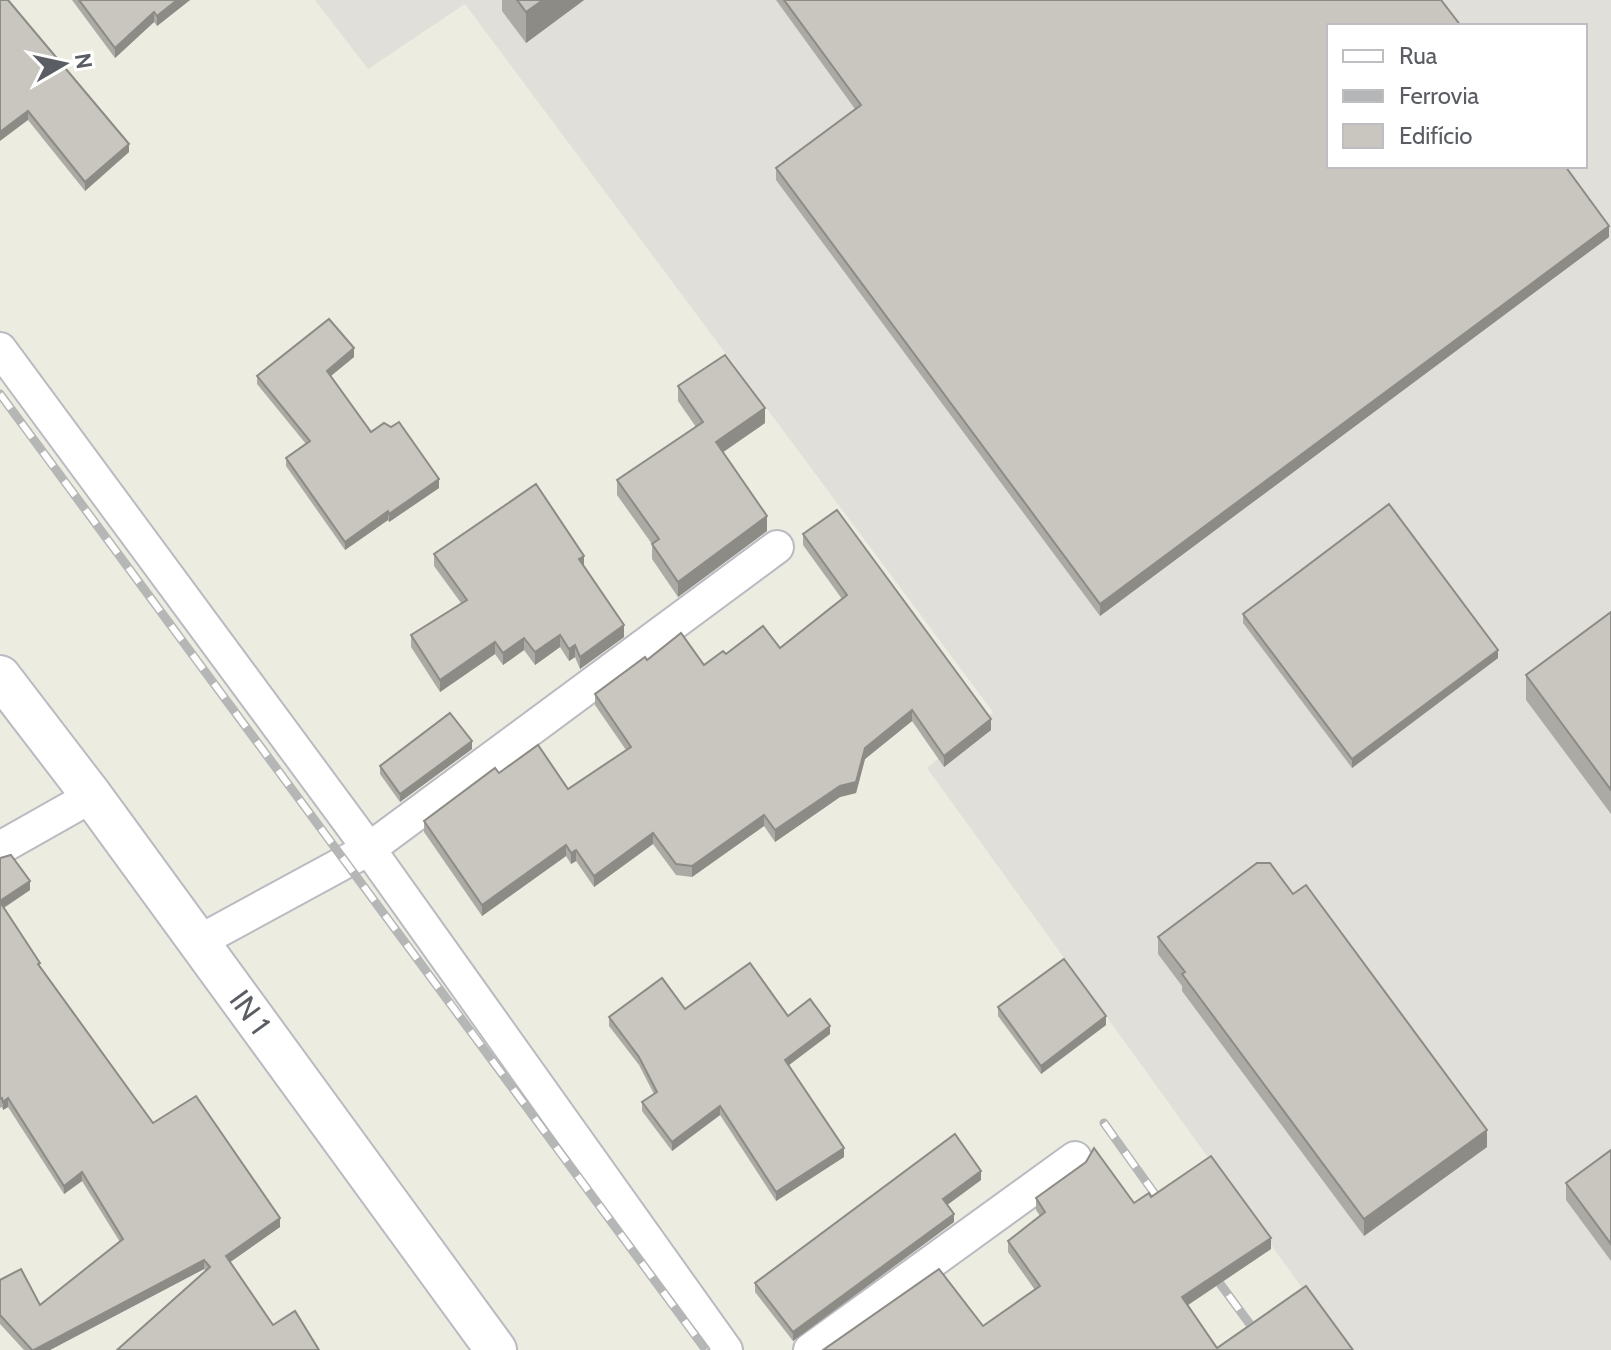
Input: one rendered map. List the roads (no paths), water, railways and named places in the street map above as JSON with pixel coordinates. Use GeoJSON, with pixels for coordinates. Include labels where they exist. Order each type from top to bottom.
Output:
{"type":"FeatureCollection","features":[{"type":"Feature","properties":{"kind":"street"},"geometry":{"type":"LineString","coordinates":[[0,349],[369,849],[726,1350]]}},
{"type":"Feature","properties":{"kind":"street"},"geometry":{"type":"LineString","coordinates":[[198,942],[369,849],[777,547]]}},
{"type":"Feature","properties":{"kind":"street","name":"IN 1"},"geometry":{"type":"LineString","coordinates":[[0,676],[92,796],[496,1350]]}},
{"type":"Feature","properties":{"kind":"street"},"geometry":{"type":"LineString","coordinates":[[0,848],[92,796]]}},
{"type":"Feature","properties":{"kind":"street"},"geometry":{"type":"LineString","coordinates":[[810,1350],[1075,1158]]}},
{"type":"Feature","properties":{"kind":"railway"},"geometry":{"type":"LineString","coordinates":[[0,394],[706,1350]]}},
{"type":"Feature","properties":{"kind":"railway"},"geometry":{"type":"LineString","coordinates":[[1104,1123],[1167,1211]]}},
{"type":"Feature","properties":{"kind":"railway"},"geometry":{"type":"LineString","coordinates":[[1207,1266],[1269,1350]]}}]}
